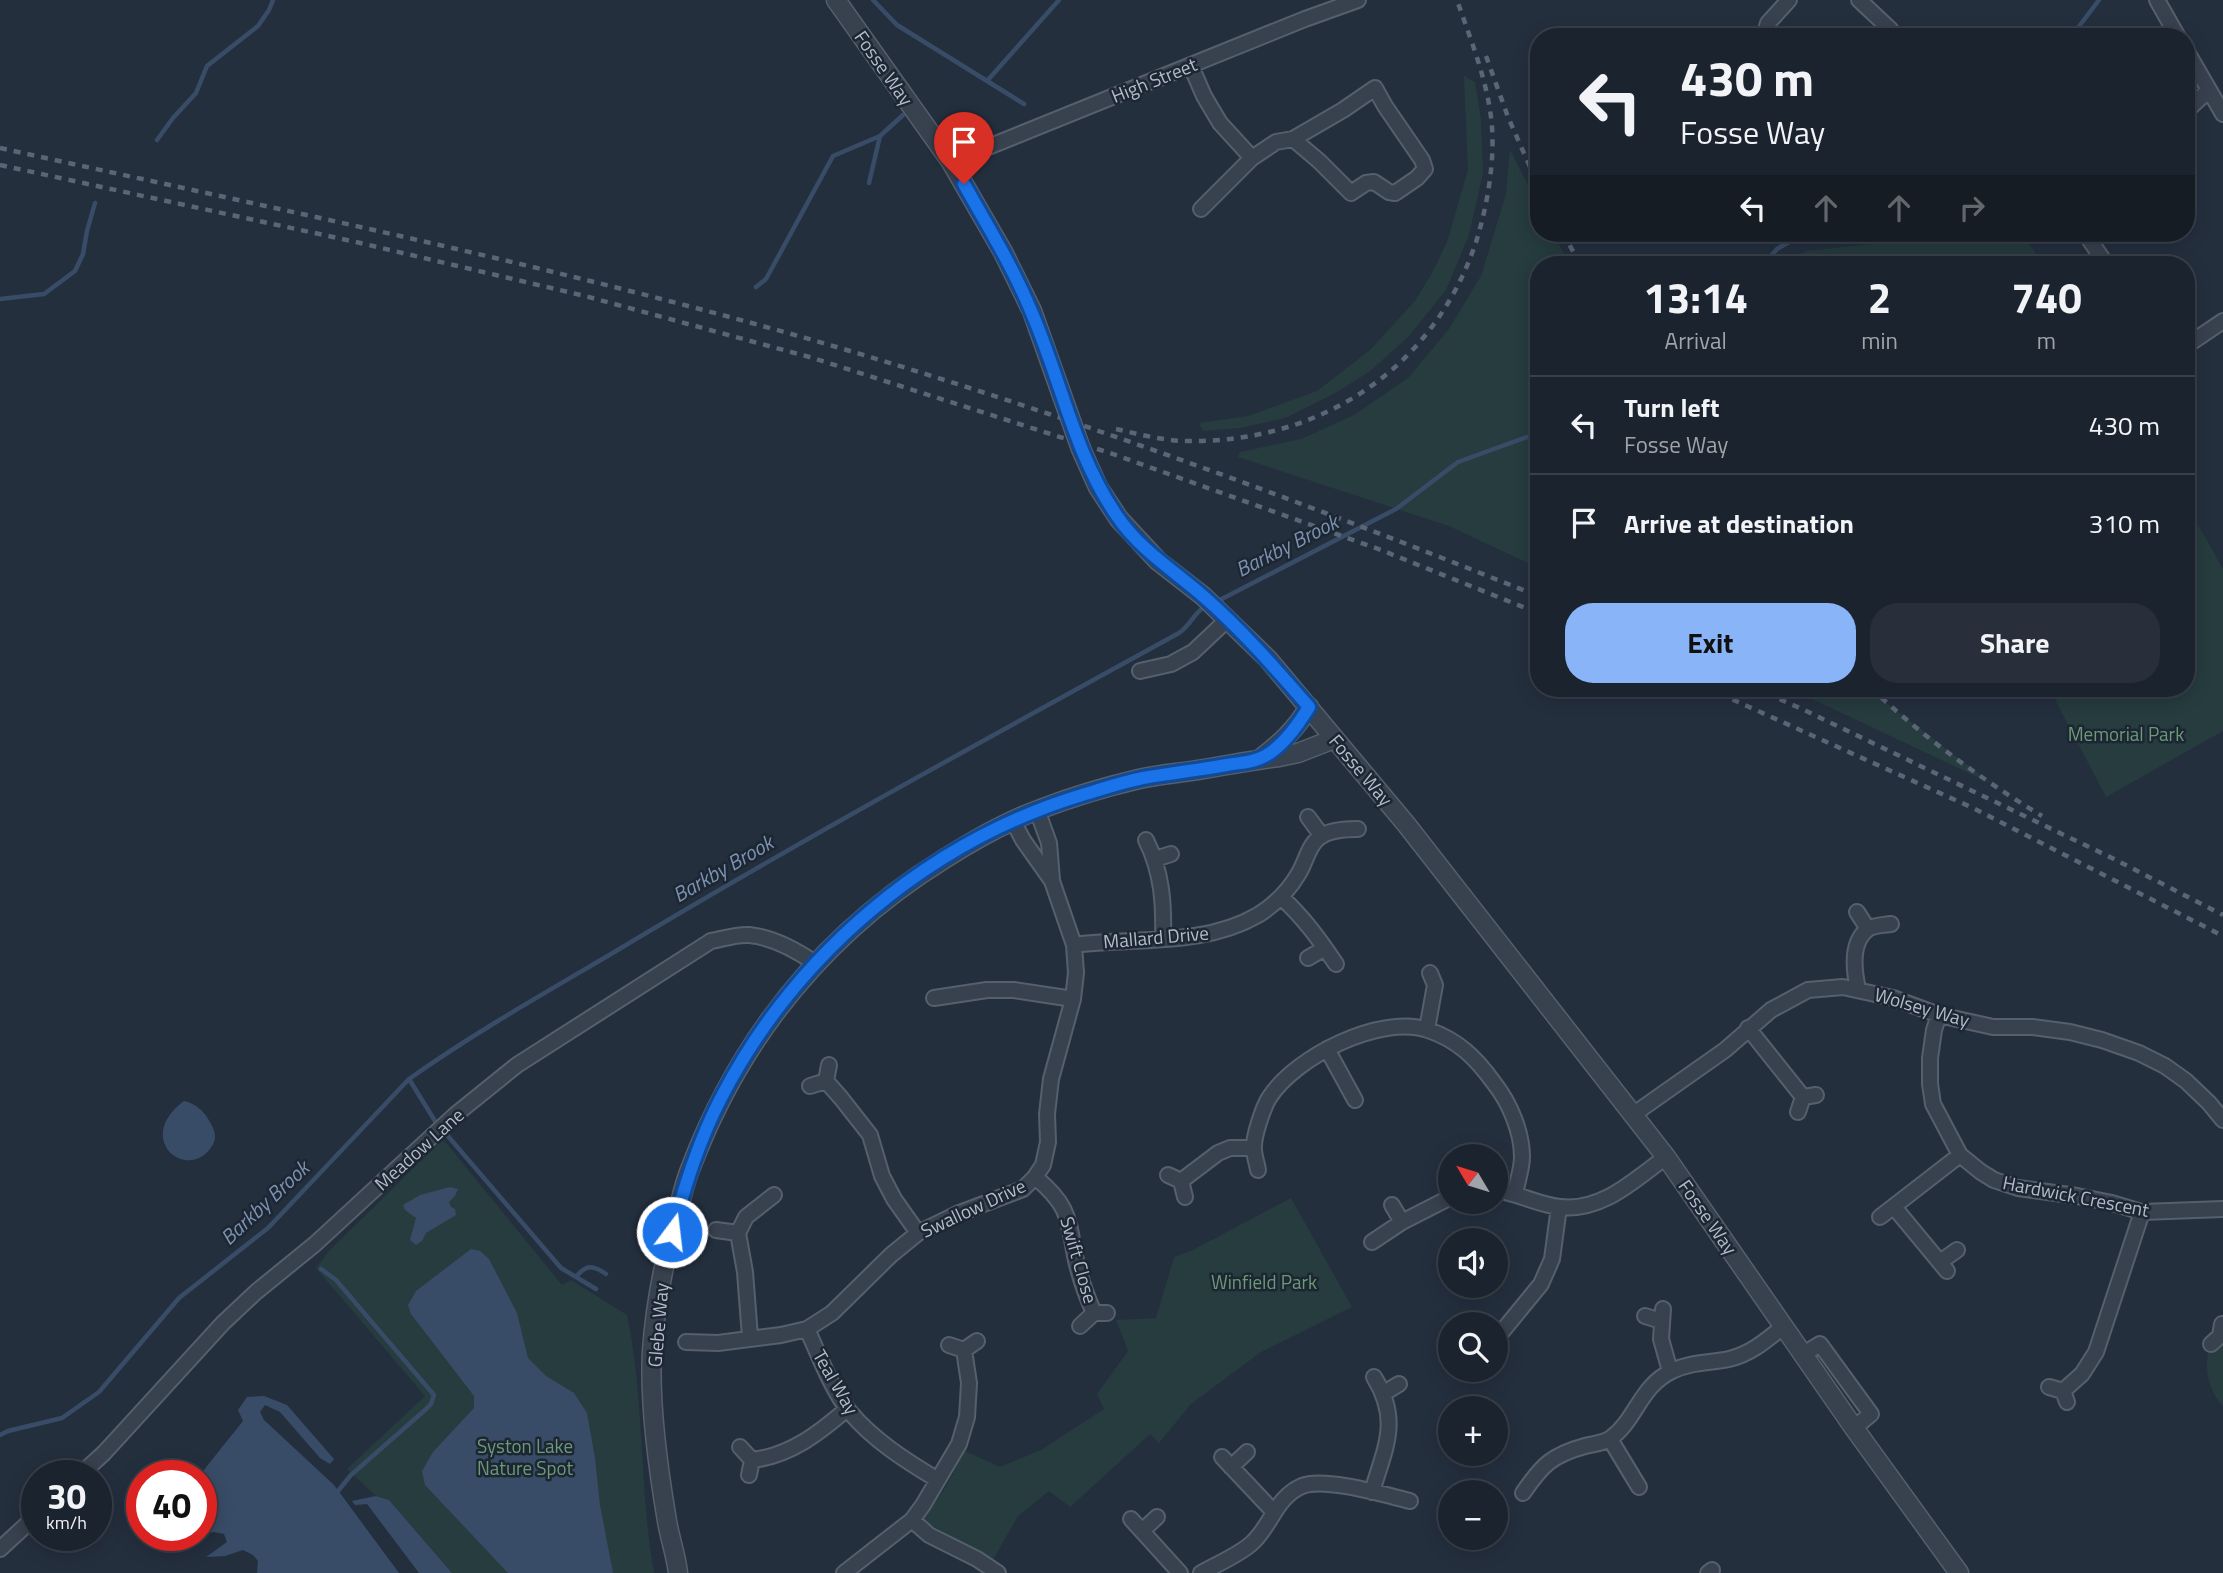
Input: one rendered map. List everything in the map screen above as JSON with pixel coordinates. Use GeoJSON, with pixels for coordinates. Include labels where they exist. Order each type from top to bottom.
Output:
{"type":"FeatureCollection","features":[{"type":"Feature","properties":{"kind":"street","name":"Fosse Way"},"geometry":{"type":"LineString","coordinates":[[836,0],[951,162],[1003,252],[1032,311],[1081,449],[1098,487],[1119,519],[1158,561],[1203,596],[1268,659],[1406,824],[1666,1157],[1854,1428],[1959,1573]]}},
{"type":"Feature","properties":{"kind":"street","name":"High Street"},"geometry":{"type":"LineString","coordinates":[[951,162],[1358,0]]}},
{"type":"Feature","properties":{"kind":"street"},"geometry":{"type":"LineString","coordinates":[[1767,28],[1789,0]]}},
{"type":"Feature","properties":{"kind":"street"},"geometry":{"type":"LineString","coordinates":[[1859,0],[1889,28]]}},
{"type":"Feature","properties":{"kind":"street"},"geometry":{"type":"LineString","coordinates":[[2157,0],[2173,28]]}},
{"type":"Feature","properties":{"kind":"street"},"geometry":{"type":"LineString","coordinates":[[1191,66],[1220,123],[1252,158]]}},
{"type":"Feature","properties":{"kind":"street"},"geometry":{"type":"LineString","coordinates":[[2195,66],[2223,114]]}},
{"type":"Feature","properties":{"kind":"street"},"geometry":{"type":"LineString","coordinates":[[1201,209],[1252,158],[1276,142],[1293,139],[1375,88],[1422,160],[1425,169],[1395,193],[1374,182],[1366,183],[1351,193],[1293,139]]}},
{"type":"Feature","properties":{"kind":"street"},"geometry":{"type":"LineString","coordinates":[[2195,103],[2209,90]]}},
{"type":"Feature","properties":{"kind":"street"},"geometry":{"type":"LineString","coordinates":[[2195,340],[2223,321]]}},
{"type":"Feature","properties":{"kind":"street"},"geometry":{"type":"LineString","coordinates":[[1140,671],[1171,664],[1193,652],[1223,615]]}},
{"type":"Feature","properties":{"kind":"street","name":"Glebe Way"},"geometry":{"type":"LineString","coordinates":[[1260,759],[1284,741],[1297,727],[1309,707]]}},
{"type":"Feature","properties":{"kind":"street","name":"Glebe Way"},"geometry":{"type":"LineString","coordinates":[[678,1573],[667,1525],[655,1437],[652,1353],[658,1293],[690,1169],[721,1098],[755,1040],[784,1000],[815,963],[881,901],[963,847],[1013,821],[1037,810],[1141,778],[1298,753],[1334,739]]}},
{"type":"Feature","properties":{"kind":"street","name":"Swallow Drive"},"geometry":{"type":"LineString","coordinates":[[807,1329],[832,1313],[891,1255],[918,1233],[957,1214],[1023,1189],[1043,1165],[1048,1142],[1047,1114],[1051,1079],[1073,999],[1076,973],[1073,945],[1052,881],[1049,843],[1037,810]]}},
{"type":"Feature","properties":{"kind":"street"},"geometry":{"type":"LineString","coordinates":[[1308,817],[1322,836],[1344,829],[1358,829]]}},
{"type":"Feature","properties":{"kind":"street","name":"Swallow Drive"},"geometry":{"type":"LineString","coordinates":[[1013,821],[1052,881]]}},
{"type":"Feature","properties":{"kind":"street","name":"Mallard Drive"},"geometry":{"type":"LineString","coordinates":[[1073,945],[1163,939],[1232,928],[1282,898],[1311,848],[1322,836]]}},
{"type":"Feature","properties":{"kind":"street"},"geometry":{"type":"LineString","coordinates":[[1146,840],[1155,859],[1164,908],[1163,939]]}},
{"type":"Feature","properties":{"kind":"street"},"geometry":{"type":"LineString","coordinates":[[1155,859],[1171,854]]}},
{"type":"Feature","properties":{"kind":"street"},"geometry":{"type":"LineString","coordinates":[[1282,898],[1301,915],[1336,964]]}},
{"type":"Feature","properties":{"kind":"street"},"geometry":{"type":"LineString","coordinates":[[1857,912],[1868,929]]}},
{"type":"Feature","properties":{"kind":"street"},"geometry":{"type":"LineString","coordinates":[[1858,989],[1854,971],[1855,955],[1861,937],[1868,929],[1891,924]]}},
{"type":"Feature","properties":{"kind":"street","name":"Meadow Lane"},"geometry":{"type":"LineString","coordinates":[[96,1460],[223,1323],[256,1292],[314,1244],[445,1124],[517,1065],[711,942],[750,935],[784,945],[815,963]]}},
{"type":"Feature","properties":{"kind":"street"},"geometry":{"type":"LineString","coordinates":[[1308,958],[1325,948]]}},
{"type":"Feature","properties":{"kind":"street"},"geometry":{"type":"LineString","coordinates":[[1427,1029],[1435,985],[1430,973]]}},
{"type":"Feature","properties":{"kind":"street","name":"Wolsey Way"},"geometry":{"type":"LineString","coordinates":[[1634,1114],[1725,1050],[1771,1010],[1808,990],[1843,987],[1894,998],[1939,1015],[1993,1027],[2032,1027],[2102,1040],[2165,1066],[2186,1081],[2223,1120]]}},
{"type":"Feature","properties":{"kind":"street"},"geometry":{"type":"LineString","coordinates":[[934,999],[987,990],[1014,990],[1073,999]]}},
{"type":"Feature","properties":{"kind":"street","name":"Hardwick Crescent"},"geometry":{"type":"LineString","coordinates":[[1939,1015],[1930,1058],[1933,1104],[1961,1155],[1994,1180],[2018,1188],[2077,1196],[2141,1212],[2223,1209]]}},
{"type":"Feature","properties":{"kind":"street"},"geometry":{"type":"LineString","coordinates":[[1258,1170],[1254,1148],[1264,1108],[1270,1096],[1287,1077],[1327,1049],[1356,1035],[1382,1027],[1427,1029],[1473,1055],[1502,1093],[1517,1128],[1522,1157],[1514,1194]]}},
{"type":"Feature","properties":{"kind":"street"},"geometry":{"type":"LineString","coordinates":[[1748,1028],[1810,1096],[1798,1112]]}},
{"type":"Feature","properties":{"kind":"street"},"geometry":{"type":"LineString","coordinates":[[1327,1049],[1355,1100]]}},
{"type":"Feature","properties":{"kind":"street"},"geometry":{"type":"LineString","coordinates":[[826,1081],[829,1065]]}},
{"type":"Feature","properties":{"kind":"street"},"geometry":{"type":"LineString","coordinates":[[810,1086],[826,1081]]}},
{"type":"Feature","properties":{"kind":"street"},"geometry":{"type":"LineString","coordinates":[[826,1081],[870,1135],[882,1175],[894,1199],[918,1233]]}},
{"type":"Feature","properties":{"kind":"street"},"geometry":{"type":"LineString","coordinates":[[1185,1197],[1175,1178],[1230,1148],[1254,1148]]}},
{"type":"Feature","properties":{"kind":"street"},"geometry":{"type":"LineString","coordinates":[[1880,1217],[1961,1155]]}},
{"type":"Feature","properties":{"kind":"street"},"geometry":{"type":"LineString","coordinates":[[1508,1193],[1559,1207],[1583,1206],[1605,1201],[1666,1157]]}},
{"type":"Feature","properties":{"kind":"street","name":"Swift Close"},"geometry":{"type":"LineString","coordinates":[[1035,1177],[1053,1191],[1064,1207],[1075,1257],[1101,1313],[1080,1326]]}},
{"type":"Feature","properties":{"kind":"street"},"geometry":{"type":"LineString","coordinates":[[750,1337],[745,1272],[738,1233],[746,1217],[774,1195]]}},
{"type":"Feature","properties":{"kind":"street"},"geometry":{"type":"LineString","coordinates":[[1372,1242],[1402,1222],[1438,1204]]}},
{"type":"Feature","properties":{"kind":"street"},"geometry":{"type":"LineString","coordinates":[[1392,1205],[1402,1222]]}},
{"type":"Feature","properties":{"kind":"street"},"geometry":{"type":"LineString","coordinates":[[1508,1324],[1541,1284],[1552,1259],[1559,1207]]}},
{"type":"Feature","properties":{"kind":"street"},"geometry":{"type":"LineString","coordinates":[[1894,1207],[1943,1266],[1956,1250]]}},
{"type":"Feature","properties":{"kind":"street"},"geometry":{"type":"LineString","coordinates":[[2060,1393],[2082,1374],[2096,1352],[2141,1212]]}},
{"type":"Feature","properties":{"kind":"street"},"geometry":{"type":"LineString","coordinates":[[716,1230],[738,1233]]}},
{"type":"Feature","properties":{"kind":"street"},"geometry":{"type":"LineString","coordinates":[[1645,1316],[1662,1315],[1661,1339],[1670,1371]]}},
{"type":"Feature","properties":{"kind":"street"},"geometry":{"type":"LineString","coordinates":[[1523,1493],[1539,1469],[1558,1456],[1610,1439],[1627,1420],[1653,1382],[1670,1371],[1731,1359],[1754,1349],[1784,1326]]}},
{"type":"Feature","properties":{"kind":"street"},"geometry":{"type":"LineString","coordinates":[[686,1342],[719,1343],[807,1329]]}},
{"type":"Feature","properties":{"kind":"street","name":"Teal Way"},"geometry":{"type":"LineString","coordinates":[[807,1329],[847,1409],[900,1457],[938,1480]]}},
{"type":"Feature","properties":{"kind":"street"},"geometry":{"type":"LineString","coordinates":[[964,1350],[977,1341]]}},
{"type":"Feature","properties":{"kind":"street"},"geometry":{"type":"LineString","coordinates":[[949,1345],[964,1350]]}},
{"type":"Feature","properties":{"kind":"street"},"geometry":{"type":"LineString","coordinates":[[844,1573],[912,1520],[959,1444],[967,1417],[969,1383],[964,1350]]}},
{"type":"Feature","properties":{"kind":"street"},"geometry":{"type":"LineString","coordinates":[[1372,1492],[1389,1433],[1390,1416],[1384,1392],[1374,1377]]}},
{"type":"Feature","properties":{"kind":"street"},"geometry":{"type":"LineString","coordinates":[[1384,1392],[1399,1384]]}},
{"type":"Feature","properties":{"kind":"street"},"geometry":{"type":"LineString","coordinates":[[740,1447],[751,1467],[815,1436],[847,1409]]}},
{"type":"Feature","properties":{"kind":"street"},"geometry":{"type":"LineString","coordinates":[[1610,1439],[1639,1487]]}},
{"type":"Feature","properties":{"kind":"street"},"geometry":{"type":"LineString","coordinates":[[1247,1452],[1226,1462],[1273,1511]]}},
{"type":"Feature","properties":{"kind":"street"},"geometry":{"type":"LineString","coordinates":[[1201,1573],[1252,1544],[1273,1511],[1303,1486],[1325,1483],[1410,1500]]}},
{"type":"Feature","properties":{"kind":"street"},"geometry":{"type":"LineString","coordinates":[[1142,1531],[1157,1517]]}},
{"type":"Feature","properties":{"kind":"street"},"geometry":{"type":"LineString","coordinates":[[1131,1519],[1180,1573]]}},
{"type":"Feature","properties":{"kind":"street"},"geometry":{"type":"LineString","coordinates":[[912,1520],[929,1535],[977,1559],[998,1573]]}},
{"type":"Feature","properties":{"kind":"street"},"geometry":{"type":"LineString","coordinates":[[0,1549],[21,1530]]}},
{"type":"Feature","properties":{"kind":"street","name":"Glebe Way"},"geometry":{"type":"LineString","coordinates":[[676,1555],[688,1573]]}},
{"type":"Feature","properties":{"kind":"green space"},"geometry":{"type":"Polygon","coordinates":[[[1464,76],[1475,82],[1481,119],[1483,173],[1469,235],[1446,290],[1409,336],[1369,372],[1337,392],[1285,418],[1240,428],[1203,431],[1199,423],[1248,416],[1317,391],[1370,350],[1415,301],[1447,242],[1468,170],[1464,76]]]}},
{"type":"Feature","properties":{"kind":"green space"},"geometry":{"type":"Polygon","coordinates":[[[1510,150],[1530,189],[1530,242],[1558,242],[1565,256],[1530,256],[1530,564],[1449,526],[1238,457],[1240,452],[1301,439],[1354,415],[1408,378],[1449,329],[1481,276],[1506,194],[1510,150]]]}},
{"type":"Feature","properties":{"kind":"green space"},"geometry":{"type":"Polygon","coordinates":[[[1892,242],[2028,242],[2038,256],[1799,256],[1805,251],[1892,242]]]}},
{"type":"Feature","properties":{"kind":"green space","name":"Memorial Park"},"geometry":{"type":"Polygon","coordinates":[[[2195,519],[2223,569],[2223,731],[2106,797],[2054,697],[2195,697],[2195,519]]]}},
{"type":"Feature","properties":{"kind":"green space"},"geometry":{"type":"Polygon","coordinates":[[[1808,697],[1879,697],[1992,784],[1808,697]]]}},
{"type":"Feature","properties":{"kind":"green space","name":"Syston Lake Nature Spot"},"geometry":{"type":"Polygon","coordinates":[[[443,1139],[562,1285],[571,1280],[627,1315],[637,1379],[646,1509],[654,1573],[452,1573],[389,1500],[376,1496],[347,1469],[425,1396],[316,1268],[329,1251],[443,1139]]]}},
{"type":"Feature","properties":{"kind":"green space","name":"Winfield Park"},"geometry":{"type":"Polygon","coordinates":[[[1291,1198],[1352,1307],[1261,1352],[1191,1404],[1159,1443],[1150,1434],[1070,1507],[1049,1491],[1018,1516],[993,1560],[922,1520],[945,1488],[965,1451],[1000,1467],[1041,1450],[1104,1409],[1097,1394],[1128,1351],[1116,1320],[1156,1318],[1174,1257],[1189,1252],[1291,1198]]]}},
{"type":"Feature","properties":{"kind":"green space"},"geometry":{"type":"Polygon","coordinates":[[[2223,1339],[2223,1406],[2208,1379],[2207,1364],[2209,1348],[2223,1339]]]}},
{"type":"Feature","properties":{"kind":"water"},"geometry":{"type":"Polygon","coordinates":[[[184,1101],[197,1106],[213,1127],[214,1143],[200,1158],[178,1158],[169,1151],[164,1141],[163,1129],[170,1115],[184,1101]]]}},
{"type":"Feature","properties":{"kind":"water"},"geometry":{"type":"Polygon","coordinates":[[[450,1187],[458,1189],[449,1202],[456,1215],[426,1233],[416,1245],[410,1240],[416,1218],[405,1210],[403,1205],[420,1195],[450,1187]]]}},
{"type":"Feature","properties":{"kind":"water"},"geometry":{"type":"Polygon","coordinates":[[[471,1249],[480,1251],[489,1259],[517,1313],[528,1358],[546,1376],[574,1393],[587,1413],[613,1573],[508,1573],[425,1485],[422,1471],[433,1452],[474,1408],[474,1396],[411,1314],[408,1305],[416,1291],[471,1249]]]}},
{"type":"Feature","properties":{"kind":"water"},"geometry":{"type":"Polygon","coordinates":[[[264,1396],[287,1405],[334,1459],[330,1464],[320,1458],[280,1412],[265,1405],[260,1412],[264,1420],[334,1485],[399,1573],[257,1573],[258,1561],[243,1550],[225,1556],[206,1557],[227,1542],[224,1534],[217,1533],[217,1460],[212,1460],[243,1421],[238,1410],[247,1397],[264,1396]]]}},
{"type":"Feature","properties":{"kind":"water"},"geometry":{"type":"Polygon","coordinates":[[[376,1496],[389,1500],[452,1573],[419,1573],[367,1504],[355,1505],[352,1501],[376,1496]]]}},
{"type":"Feature","properties":{"kind":"waterway"},"geometry":{"type":"LineString","coordinates":[[157,140],[196,93],[207,66],[258,26],[273,0]]}},
{"type":"Feature","properties":{"kind":"waterway"},"geometry":{"type":"LineString","coordinates":[[873,0],[897,25],[1024,104]]}},
{"type":"Feature","properties":{"kind":"waterway"},"geometry":{"type":"LineString","coordinates":[[987,81],[1059,0]]}},
{"type":"Feature","properties":{"kind":"waterway","name":"Barkby Brook"},"geometry":{"type":"LineString","coordinates":[[2078,28],[2099,0]]}},
{"type":"Feature","properties":{"kind":"waterway"},"geometry":{"type":"LineString","coordinates":[[756,287],[766,279],[833,156],[880,136],[903,115]]}},
{"type":"Feature","properties":{"kind":"waterway"},"geometry":{"type":"LineString","coordinates":[[869,183],[880,136]]}},
{"type":"Feature","properties":{"kind":"waterway"},"geometry":{"type":"LineString","coordinates":[[0,299],[44,294],[75,271],[83,254],[95,203]]}},
{"type":"Feature","properties":{"kind":"waterway","name":"Barkby Brook"},"geometry":{"type":"LineString","coordinates":[[1771,256],[1789,242]]}},
{"type":"Feature","properties":{"kind":"waterway","name":"Barkby Brook"},"geometry":{"type":"LineString","coordinates":[[1216,602],[1396,509],[1458,462],[1530,436]]}},
{"type":"Feature","properties":{"kind":"waterway","name":"Barkby Brook"},"geometry":{"type":"LineString","coordinates":[[0,1435],[62,1418],[99,1392],[179,1298],[268,1228],[409,1079],[509,1014],[751,871],[1179,633],[1207,605]]}},
{"type":"Feature","properties":{"kind":"waterway"},"geometry":{"type":"LineString","coordinates":[[409,1079],[435,1121],[561,1268],[596,1289]]}},
{"type":"Feature","properties":{"kind":"waterway"},"geometry":{"type":"LineString","coordinates":[[576,1277],[590,1267],[606,1274]]}},
{"type":"Feature","properties":{"kind":"waterway"},"geometry":{"type":"LineString","coordinates":[[321,1269],[336,1280],[434,1395],[431,1404],[351,1475],[338,1491]]}},
{"type":"Feature","properties":{"kind":"railway"},"geometry":{"type":"LineString","coordinates":[[1116,429],[1183,441],[1233,439],[1280,429],[1324,413],[1364,391],[1400,362],[1431,328],[1457,288],[1476,242],[1492,164],[1489,102],[1457,0]]}},
{"type":"Feature","properties":{"kind":"railway"},"geometry":{"type":"LineString","coordinates":[[1486,56],[1530,167]]}},
{"type":"Feature","properties":{"kind":"railway"},"geometry":{"type":"LineString","coordinates":[[0,148],[512,262],[816,341],[908,368],[1090,428],[1360,526],[1530,593]]}},
{"type":"Feature","properties":{"kind":"railway"},"geometry":{"type":"LineString","coordinates":[[0,165],[356,242],[585,296],[813,358],[1110,453],[1381,550],[1530,610]]}},
{"type":"Feature","properties":{"kind":"railway"},"geometry":{"type":"LineString","coordinates":[[1568,242],[1576,256]]}},
{"type":"Feature","properties":{"kind":"railway"},"geometry":{"type":"LineString","coordinates":[[1727,697],[1973,808],[2223,936]]}},
{"type":"Feature","properties":{"kind":"railway"},"geometry":{"type":"LineString","coordinates":[[1775,697],[2114,859],[2223,915]]}},
{"type":"Feature","properties":{"kind":"railway"},"geometry":{"type":"LineString","coordinates":[[1881,697],[1953,756],[2042,816]]}},
{"type":"Feature","properties":{"kind":"route"},"geometry":{"type":"LineString","coordinates":[[672,1232],[690,1169],[721,1098],[755,1040],[815,963],[881,901],[963,847],[1037,810],[1141,778],[1260,759],[1284,741],[1297,727],[1309,707],[1268,659],[1228,619],[1158,561],[1119,519],[1098,487],[1081,449],[1032,311],[1003,252],[964,184]]}}]}
